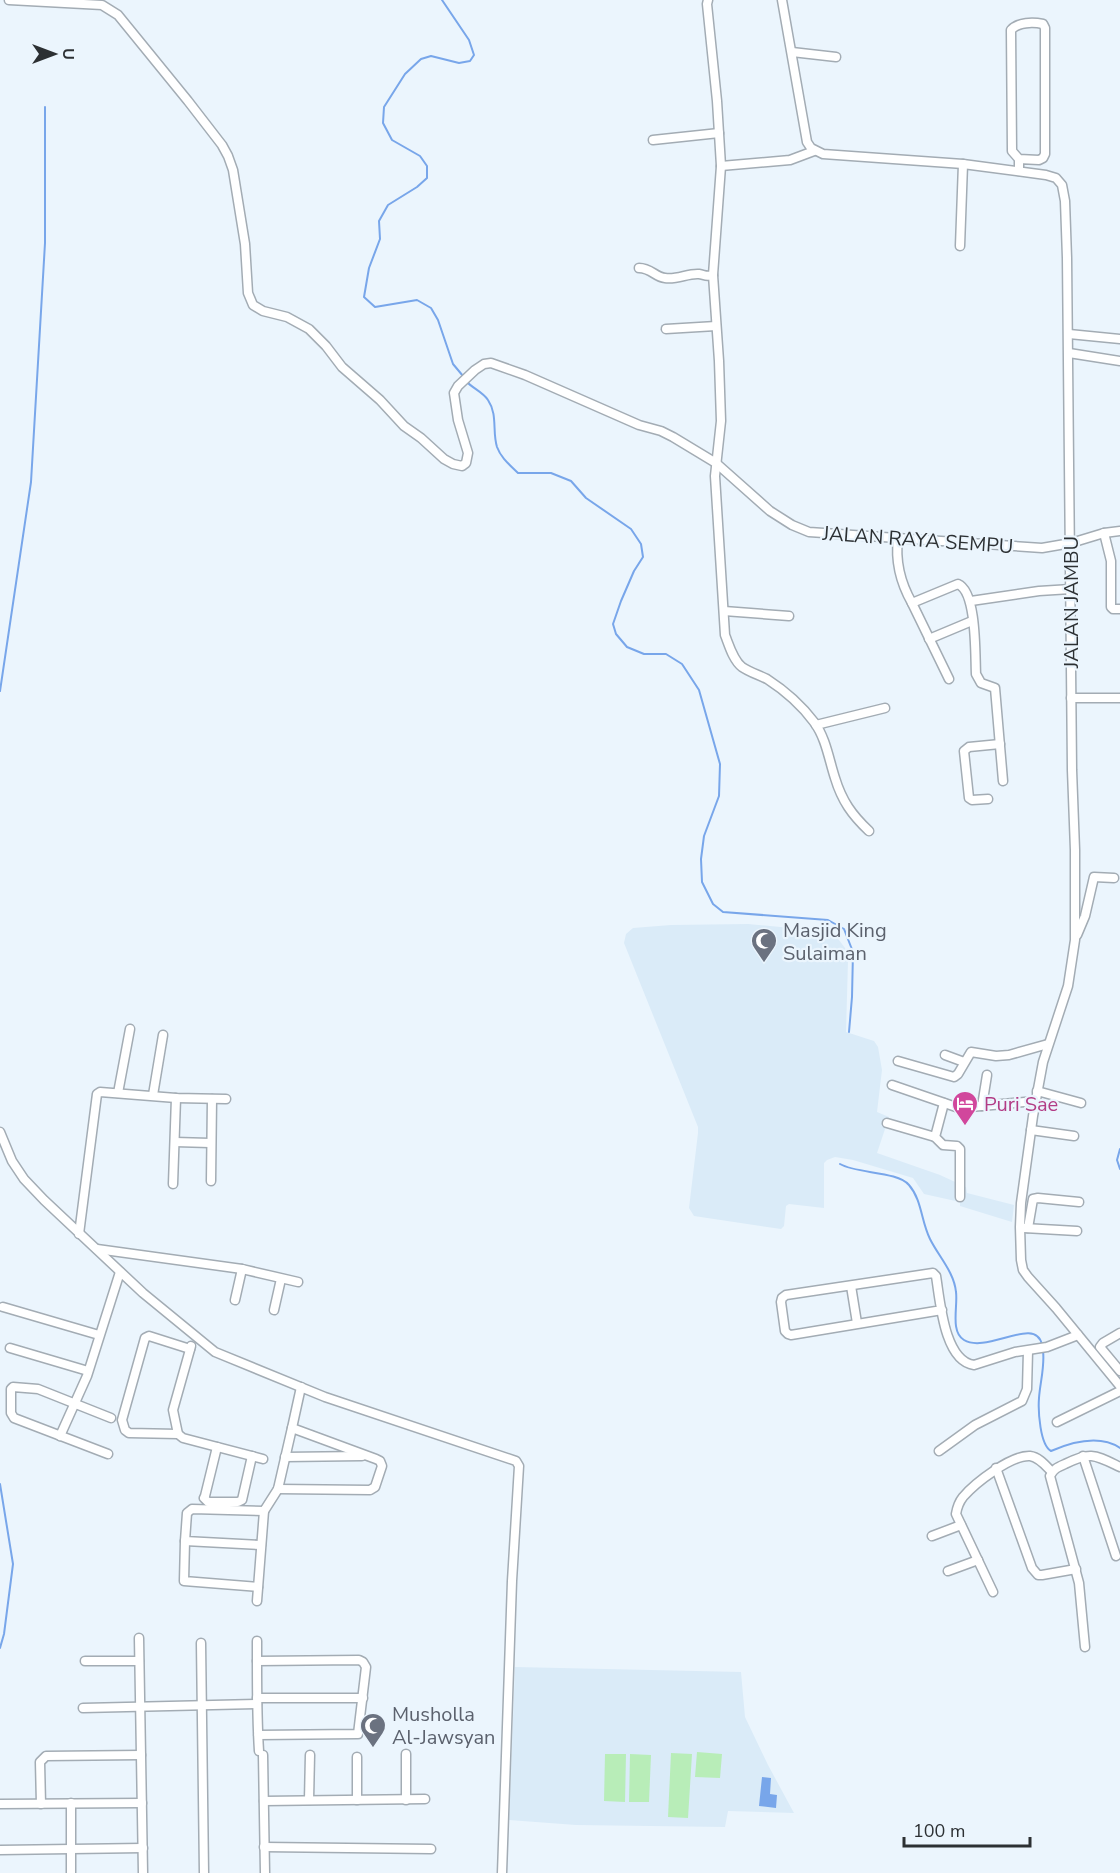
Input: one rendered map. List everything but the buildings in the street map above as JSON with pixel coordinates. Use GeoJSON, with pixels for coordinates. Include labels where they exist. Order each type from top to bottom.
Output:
{"type":"FeatureCollection","features":[{"type":"Feature","properties":{"kind":"street","name":"JALAN RAYA SEMPU"},"geometry":{"type":"LineString","coordinates":[[9,0],[102,5],[118,15],[188,101],[228,156],[233,170],[245,244],[248,293],[253,305],[263,311],[287,317],[309,329],[342,367],[380,400],[404,426],[444,459],[457,466],[466,463],[468,453],[454,399],[458,386],[484,364],[499,364],[639,425],[661,431],[716,463],[770,511],[803,530],[819,534],[1042,548],[1120,531]]}},
{"type":"Feature","properties":{"kind":"street"},"geometry":{"type":"LineString","coordinates":[[708,0],[721,166],[713,275],[721,421],[716,463],[716,503],[725,635],[741,666],[769,681],[803,709],[816,725],[844,801],[853,815],[869,831]]}},
{"type":"Feature","properties":{"kind":"street"},"geometry":{"type":"LineString","coordinates":[[721,166],[790,160],[814,151],[807,142],[783,0]]}},
{"type":"Feature","properties":{"kind":"street"},"geometry":{"type":"LineString","coordinates":[[1018,171],[1019,159],[1011,151],[1011,30],[1017,25],[1040,23],[1045,28],[1045,153],[1039,160],[1019,159]]}},
{"type":"Feature","properties":{"kind":"street"},"geometry":{"type":"LineString","coordinates":[[792,52],[836,57]]}},
{"type":"Feature","properties":{"kind":"street"},"geometry":{"type":"LineString","coordinates":[[653,140],[719,133]]}},
{"type":"Feature","properties":{"kind":"street","name":"JALAN JAMBU"},"geometry":{"type":"LineString","coordinates":[[814,151],[823,154],[963,164],[1018,171],[1056,178],[1063,189],[1069,334],[1075,940],[1066,995],[1048,1044],[1030,1130],[1021,1260],[1023,1270],[1120,1386]]}},
{"type":"Feature","properties":{"kind":"street"},"geometry":{"type":"LineString","coordinates":[[960,246],[963,164]]}},
{"type":"Feature","properties":{"kind":"street"},"geometry":{"type":"LineString","coordinates":[[639,268],[650,270],[666,279],[696,274],[705,277],[713,275]]}},
{"type":"Feature","properties":{"kind":"street"},"geometry":{"type":"LineString","coordinates":[[666,329],[716,326]]}},
{"type":"Feature","properties":{"kind":"street"},"geometry":{"type":"LineString","coordinates":[[1069,334],[1120,339]]}},
{"type":"Feature","properties":{"kind":"street"},"geometry":{"type":"LineString","coordinates":[[1069,353],[1120,361]]}},
{"type":"Feature","properties":{"kind":"street"},"geometry":{"type":"LineString","coordinates":[[1104,533],[1111,561],[1111,607],[1120,609]]}},
{"type":"Feature","properties":{"kind":"street"},"geometry":{"type":"LineString","coordinates":[[898,538],[897,565],[906,592],[949,679]]}},
{"type":"Feature","properties":{"kind":"street"},"geometry":{"type":"LineString","coordinates":[[912,603],[958,584],[964,587],[971,601],[976,674],[981,683],[995,688],[1003,781]]}},
{"type":"Feature","properties":{"kind":"street"},"geometry":{"type":"LineString","coordinates":[[971,601],[1039,591],[1071,589]]}},
{"type":"Feature","properties":{"kind":"street"},"geometry":{"type":"LineString","coordinates":[[724,611],[789,616]]}},
{"type":"Feature","properties":{"kind":"street"},"geometry":{"type":"LineString","coordinates":[[929,639],[972,621]]}},
{"type":"Feature","properties":{"kind":"street"},"geometry":{"type":"LineString","coordinates":[[1071,698],[1120,698]]}},
{"type":"Feature","properties":{"kind":"street"},"geometry":{"type":"LineString","coordinates":[[816,725],[885,708]]}},
{"type":"Feature","properties":{"kind":"street"},"geometry":{"type":"LineString","coordinates":[[988,799],[972,800],[969,798],[964,751],[969,747],[1000,744]]}},
{"type":"Feature","properties":{"kind":"street"},"geometry":{"type":"LineString","coordinates":[[1075,869],[1091,887]]}},
{"type":"Feature","properties":{"kind":"street"},"geometry":{"type":"LineString","coordinates":[[1075,940],[1085,916],[1094,877],[1114,878]]}},
{"type":"Feature","properties":{"kind":"street"},"geometry":{"type":"LineString","coordinates":[[118,1093],[130,1029]]}},
{"type":"Feature","properties":{"kind":"street"},"geometry":{"type":"LineString","coordinates":[[153,1095],[163,1035]]}},
{"type":"Feature","properties":{"kind":"street"},"geometry":{"type":"LineString","coordinates":[[898,1061],[954,1077],[971,1052],[996,1056],[1009,1055],[1048,1044]]}},
{"type":"Feature","properties":{"kind":"street"},"geometry":{"type":"LineString","coordinates":[[945,1055],[964,1062]]}},
{"type":"Feature","properties":{"kind":"street"},"geometry":{"type":"LineString","coordinates":[[982,1106],[987,1075]]}},
{"type":"Feature","properties":{"kind":"street"},"geometry":{"type":"LineString","coordinates":[[892,1085],[959,1108],[1036,1096],[1081,1103]]}},
{"type":"Feature","properties":{"kind":"street"},"geometry":{"type":"LineString","coordinates":[[79,1234],[97,1095],[100,1092],[226,1099]]}},
{"type":"Feature","properties":{"kind":"street"},"geometry":{"type":"LineString","coordinates":[[173,1184],[176,1098]]}},
{"type":"Feature","properties":{"kind":"street"},"geometry":{"type":"LineString","coordinates":[[211,1181],[212,1099]]}},
{"type":"Feature","properties":{"kind":"street"},"geometry":{"type":"LineString","coordinates":[[935,1137],[944,1103]]}},
{"type":"Feature","properties":{"kind":"street"},"geometry":{"type":"LineString","coordinates":[[886,1123],[935,1137],[946,1147],[959,1147],[960,1197]]}},
{"type":"Feature","properties":{"kind":"street"},"geometry":{"type":"LineString","coordinates":[[1030,1130],[1074,1136]]}},
{"type":"Feature","properties":{"kind":"street"},"geometry":{"type":"LineString","coordinates":[[0,1132],[12,1161],[24,1179],[120,1272],[194,1337],[224,1357],[403,1425],[516,1461],[519,1466],[512,1581],[502,1873]]}},
{"type":"Feature","properties":{"kind":"street"},"geometry":{"type":"LineString","coordinates":[[175,1142],[210,1143]]}},
{"type":"Feature","properties":{"kind":"street"},"geometry":{"type":"LineString","coordinates":[[1077,1231],[1024,1227],[1033,1199],[1079,1202]]}},
{"type":"Feature","properties":{"kind":"street"},"geometry":{"type":"LineString","coordinates":[[97,1249],[242,1269],[298,1282]]}},
{"type":"Feature","properties":{"kind":"street"},"geometry":{"type":"LineString","coordinates":[[235,1300],[242,1269]]}},
{"type":"Feature","properties":{"kind":"street"},"geometry":{"type":"LineString","coordinates":[[60,1436],[88,1371],[120,1272]]}},
{"type":"Feature","properties":{"kind":"street"},"geometry":{"type":"LineString","coordinates":[[942,1310],[788,1334],[785,1331],[781,1302],[786,1295],[934,1273],[951,1345],[969,1364],[974,1365],[1015,1352],[1047,1347],[1078,1335]]}},
{"type":"Feature","properties":{"kind":"street"},"geometry":{"type":"LineString","coordinates":[[274,1310],[281,1279]]}},
{"type":"Feature","properties":{"kind":"street"},"geometry":{"type":"LineString","coordinates":[[851,1286],[857,1323]]}},
{"type":"Feature","properties":{"kind":"street"},"geometry":{"type":"LineString","coordinates":[[3,1307],[99,1335]]}},
{"type":"Feature","properties":{"kind":"street"},"geometry":{"type":"LineString","coordinates":[[1120,1333],[1100,1347],[1120,1371]]}},
{"type":"Feature","properties":{"kind":"street"},"geometry":{"type":"LineString","coordinates":[[190,1349],[149,1336],[145,1338],[122,1420],[125,1430],[129,1433],[178,1434],[183,1438],[263,1459]]}},
{"type":"Feature","properties":{"kind":"street"},"geometry":{"type":"LineString","coordinates":[[178,1434],[173,1410],[194,1337]]}},
{"type":"Feature","properties":{"kind":"street"},"geometry":{"type":"LineString","coordinates":[[10,1348],[88,1371]]}},
{"type":"Feature","properties":{"kind":"street"},"geometry":{"type":"LineString","coordinates":[[939,1451],[975,1425],[1022,1401],[1027,1389],[1032,1350]]}},
{"type":"Feature","properties":{"kind":"street"},"geometry":{"type":"LineString","coordinates":[[108,1455],[14,1418],[11,1413],[11,1389],[13,1387],[38,1389],[111,1418]]}},
{"type":"Feature","properties":{"kind":"street"},"geometry":{"type":"LineString","coordinates":[[257,1601],[264,1511],[278,1489],[301,1387]]}},
{"type":"Feature","properties":{"kind":"street"},"geometry":{"type":"LineString","coordinates":[[1057,1422],[1120,1391]]}},
{"type":"Feature","properties":{"kind":"street"},"geometry":{"type":"LineString","coordinates":[[278,1489],[374,1489],[382,1466],[380,1461],[292,1428]]}},
{"type":"Feature","properties":{"kind":"street"},"geometry":{"type":"LineString","coordinates":[[217,1447],[204,1498],[208,1502],[242,1500],[252,1456]]}},
{"type":"Feature","properties":{"kind":"street"},"geometry":{"type":"LineString","coordinates":[[285,1457],[367,1456]]}},
{"type":"Feature","properties":{"kind":"street"},"geometry":{"type":"LineString","coordinates":[[993,1592],[956,1514],[957,1508],[962,1498],[996,1468],[1023,1457],[1032,1456],[1044,1463],[1052,1473]]}},
{"type":"Feature","properties":{"kind":"street"},"geometry":{"type":"LineString","coordinates":[[1084,1647],[1079,1583],[1051,1480],[1052,1473],[1056,1468],[1083,1456],[1102,1458],[1120,1467]]}},
{"type":"Feature","properties":{"kind":"street"},"geometry":{"type":"LineString","coordinates":[[1083,1456],[1116,1556]]}},
{"type":"Feature","properties":{"kind":"street"},"geometry":{"type":"LineString","coordinates":[[996,1468],[1035,1573],[1042,1575],[1076,1569]]}},
{"type":"Feature","properties":{"kind":"street"},"geometry":{"type":"LineString","coordinates":[[258,1587],[184,1581],[187,1513],[192,1509],[264,1511]]}},
{"type":"Feature","properties":{"kind":"street"},"geometry":{"type":"LineString","coordinates":[[932,1536],[961,1525]]}},
{"type":"Feature","properties":{"kind":"street"},"geometry":{"type":"LineString","coordinates":[[185,1541],[261,1545]]}},
{"type":"Feature","properties":{"kind":"street"},"geometry":{"type":"LineString","coordinates":[[948,1571],[978,1560]]}},
{"type":"Feature","properties":{"kind":"street"},"geometry":{"type":"LineString","coordinates":[[139,1638],[143,1873]]}},
{"type":"Feature","properties":{"kind":"street"},"geometry":{"type":"LineString","coordinates":[[257,1641],[258,1735],[264,1801],[265,1873]]}},
{"type":"Feature","properties":{"kind":"street"},"geometry":{"type":"LineString","coordinates":[[201,1643],[204,1873]]}},
{"type":"Feature","properties":{"kind":"street"},"geometry":{"type":"LineString","coordinates":[[257,1661],[359,1660],[366,1667],[358,1734],[258,1735]]}},
{"type":"Feature","properties":{"kind":"street"},"geometry":{"type":"LineString","coordinates":[[85,1661],[139,1661]]}},
{"type":"Feature","properties":{"kind":"street"},"geometry":{"type":"LineString","coordinates":[[83,1708],[140,1708],[363,1698]]}},
{"type":"Feature","properties":{"kind":"street"},"geometry":{"type":"LineString","coordinates":[[405,1754],[405,1800]]}},
{"type":"Feature","properties":{"kind":"street"},"geometry":{"type":"LineString","coordinates":[[40,1804],[40,1762],[46,1756],[141,1755]]}},
{"type":"Feature","properties":{"kind":"street"},"geometry":{"type":"LineString","coordinates":[[309,1800],[310,1755]]}},
{"type":"Feature","properties":{"kind":"street"},"geometry":{"type":"LineString","coordinates":[[357,1757],[357,1800]]}},
{"type":"Feature","properties":{"kind":"street"},"geometry":{"type":"LineString","coordinates":[[264,1801],[424,1799]]}},
{"type":"Feature","properties":{"kind":"street"},"geometry":{"type":"LineString","coordinates":[[71,1803],[71,1873]]}},
{"type":"Feature","properties":{"kind":"street"},"geometry":{"type":"LineString","coordinates":[[0,1804],[142,1803]]}},
{"type":"Feature","properties":{"kind":"street"},"geometry":{"type":"LineString","coordinates":[[264,1847],[431,1849]]}},
{"type":"Feature","properties":{"kind":"street"},"geometry":{"type":"LineString","coordinates":[[0,1850],[143,1848]]}},
{"type":"Feature","properties":{"kind":"shaded area"},"geometry":{"type":"Polygon","coordinates":[[[748,924],[823,931],[836,936],[845,948],[848,961],[846,1032],[874,1041],[878,1047],[882,1070],[877,1112],[889,1117],[877,1153],[940,1175],[966,1187],[967,1193],[1014,1205],[1012,1222],[960,1206],[960,1202],[924,1194],[913,1178],[835,1157],[824,1163],[824,1208],[789,1204],[786,1206],[784,1226],[781,1229],[694,1216],[689,1208],[698,1127],[624,943],[626,934],[633,928],[748,924]]]}},
{"type":"Feature","properties":{"kind":"shaded area"},"geometry":{"type":"Polygon","coordinates":[[[515,1667],[741,1672],[745,1717],[794,1813],[728,1811],[725,1827],[576,1825],[509,1820],[515,1667]]]}},
{"type":"Feature","properties":{"kind":"green space"},"geometry":{"type":"Polygon","coordinates":[[[697,1752],[722,1754],[720,1778],[695,1777],[697,1752]]]}},
{"type":"Feature","properties":{"kind":"green space"},"geometry":{"type":"Polygon","coordinates":[[[671,1753],[692,1754],[688,1818],[668,1817],[671,1753]]]}},
{"type":"Feature","properties":{"kind":"green space"},"geometry":{"type":"Polygon","coordinates":[[[605,1754],[626,1754],[625,1802],[604,1801],[605,1754]]]}},
{"type":"Feature","properties":{"kind":"green space"},"geometry":{"type":"Polygon","coordinates":[[[630,1754],[651,1755],[649,1802],[629,1802],[630,1754]]]}},
{"type":"Feature","properties":{"kind":"water"},"geometry":{"type":"Polygon","coordinates":[[[762,1777],[771,1778],[770,1794],[777,1795],[776,1808],[759,1806],[762,1777]]]}},
{"type":"Feature","properties":{"kind":"waterway"},"geometry":{"type":"LineString","coordinates":[[442,0],[469,40],[474,55],[470,61],[459,63],[431,56],[421,59],[405,74],[384,107],[383,123],[392,140],[420,156],[427,166],[427,178],[388,205],[379,221],[380,239],[369,268],[364,297],[375,307],[417,300],[431,308],[438,320],[453,364],[463,376]]}},
{"type":"Feature","properties":{"kind":"waterway"},"geometry":{"type":"LineString","coordinates":[[0,691],[31,482],[45,243],[45,107]]}},
{"type":"Feature","properties":{"kind":"waterway"},"geometry":{"type":"LineString","coordinates":[[466,381],[488,400],[493,411],[497,447],[503,458],[518,473],[551,473],[571,481],[586,498],[631,529],[641,544],[643,557],[634,571],[613,624],[616,634],[627,647],[644,654],[666,654],[682,664],[699,690],[720,764],[719,796],[704,836],[701,859],[702,882],[713,904],[723,912],[828,920],[844,929],[853,952],[849,1032]]}},
{"type":"Feature","properties":{"kind":"waterway"},"geometry":{"type":"LineString","coordinates":[[1120,1149],[1117,1160],[1120,1169]]}},
{"type":"Feature","properties":{"kind":"waterway"},"geometry":{"type":"LineString","coordinates":[[840,1164],[856,1170],[896,1177],[909,1185],[919,1204],[930,1239],[955,1285],[956,1325],[957,1331],[964,1340],[974,1343],[1031,1334],[1038,1337],[1042,1345]]}},
{"type":"Feature","properties":{"kind":"waterway"},"geometry":{"type":"LineString","coordinates":[[1043,1351],[1039,1411],[1040,1427],[1047,1448],[1051,1451],[1077,1442],[1094,1440],[1120,1448]]}},
{"type":"Feature","properties":{"kind":"waterway"},"geometry":{"type":"LineString","coordinates":[[0,1484],[13,1564],[4,1634],[0,1648]]}},
{"type":"Feature","properties":{"kind":"place","name":"Masjid King Sulaiman"},"geometry":{"type":"Point","coordinates":[764,964]}},
{"type":"Feature","properties":{"kind":"place","name":"Puri Sae"},"geometry":{"type":"Point","coordinates":[965,1127]}},
{"type":"Feature","properties":{"kind":"place","name":"Musholla Al-Jawsyan"},"geometry":{"type":"Point","coordinates":[373,1749]}}]}
